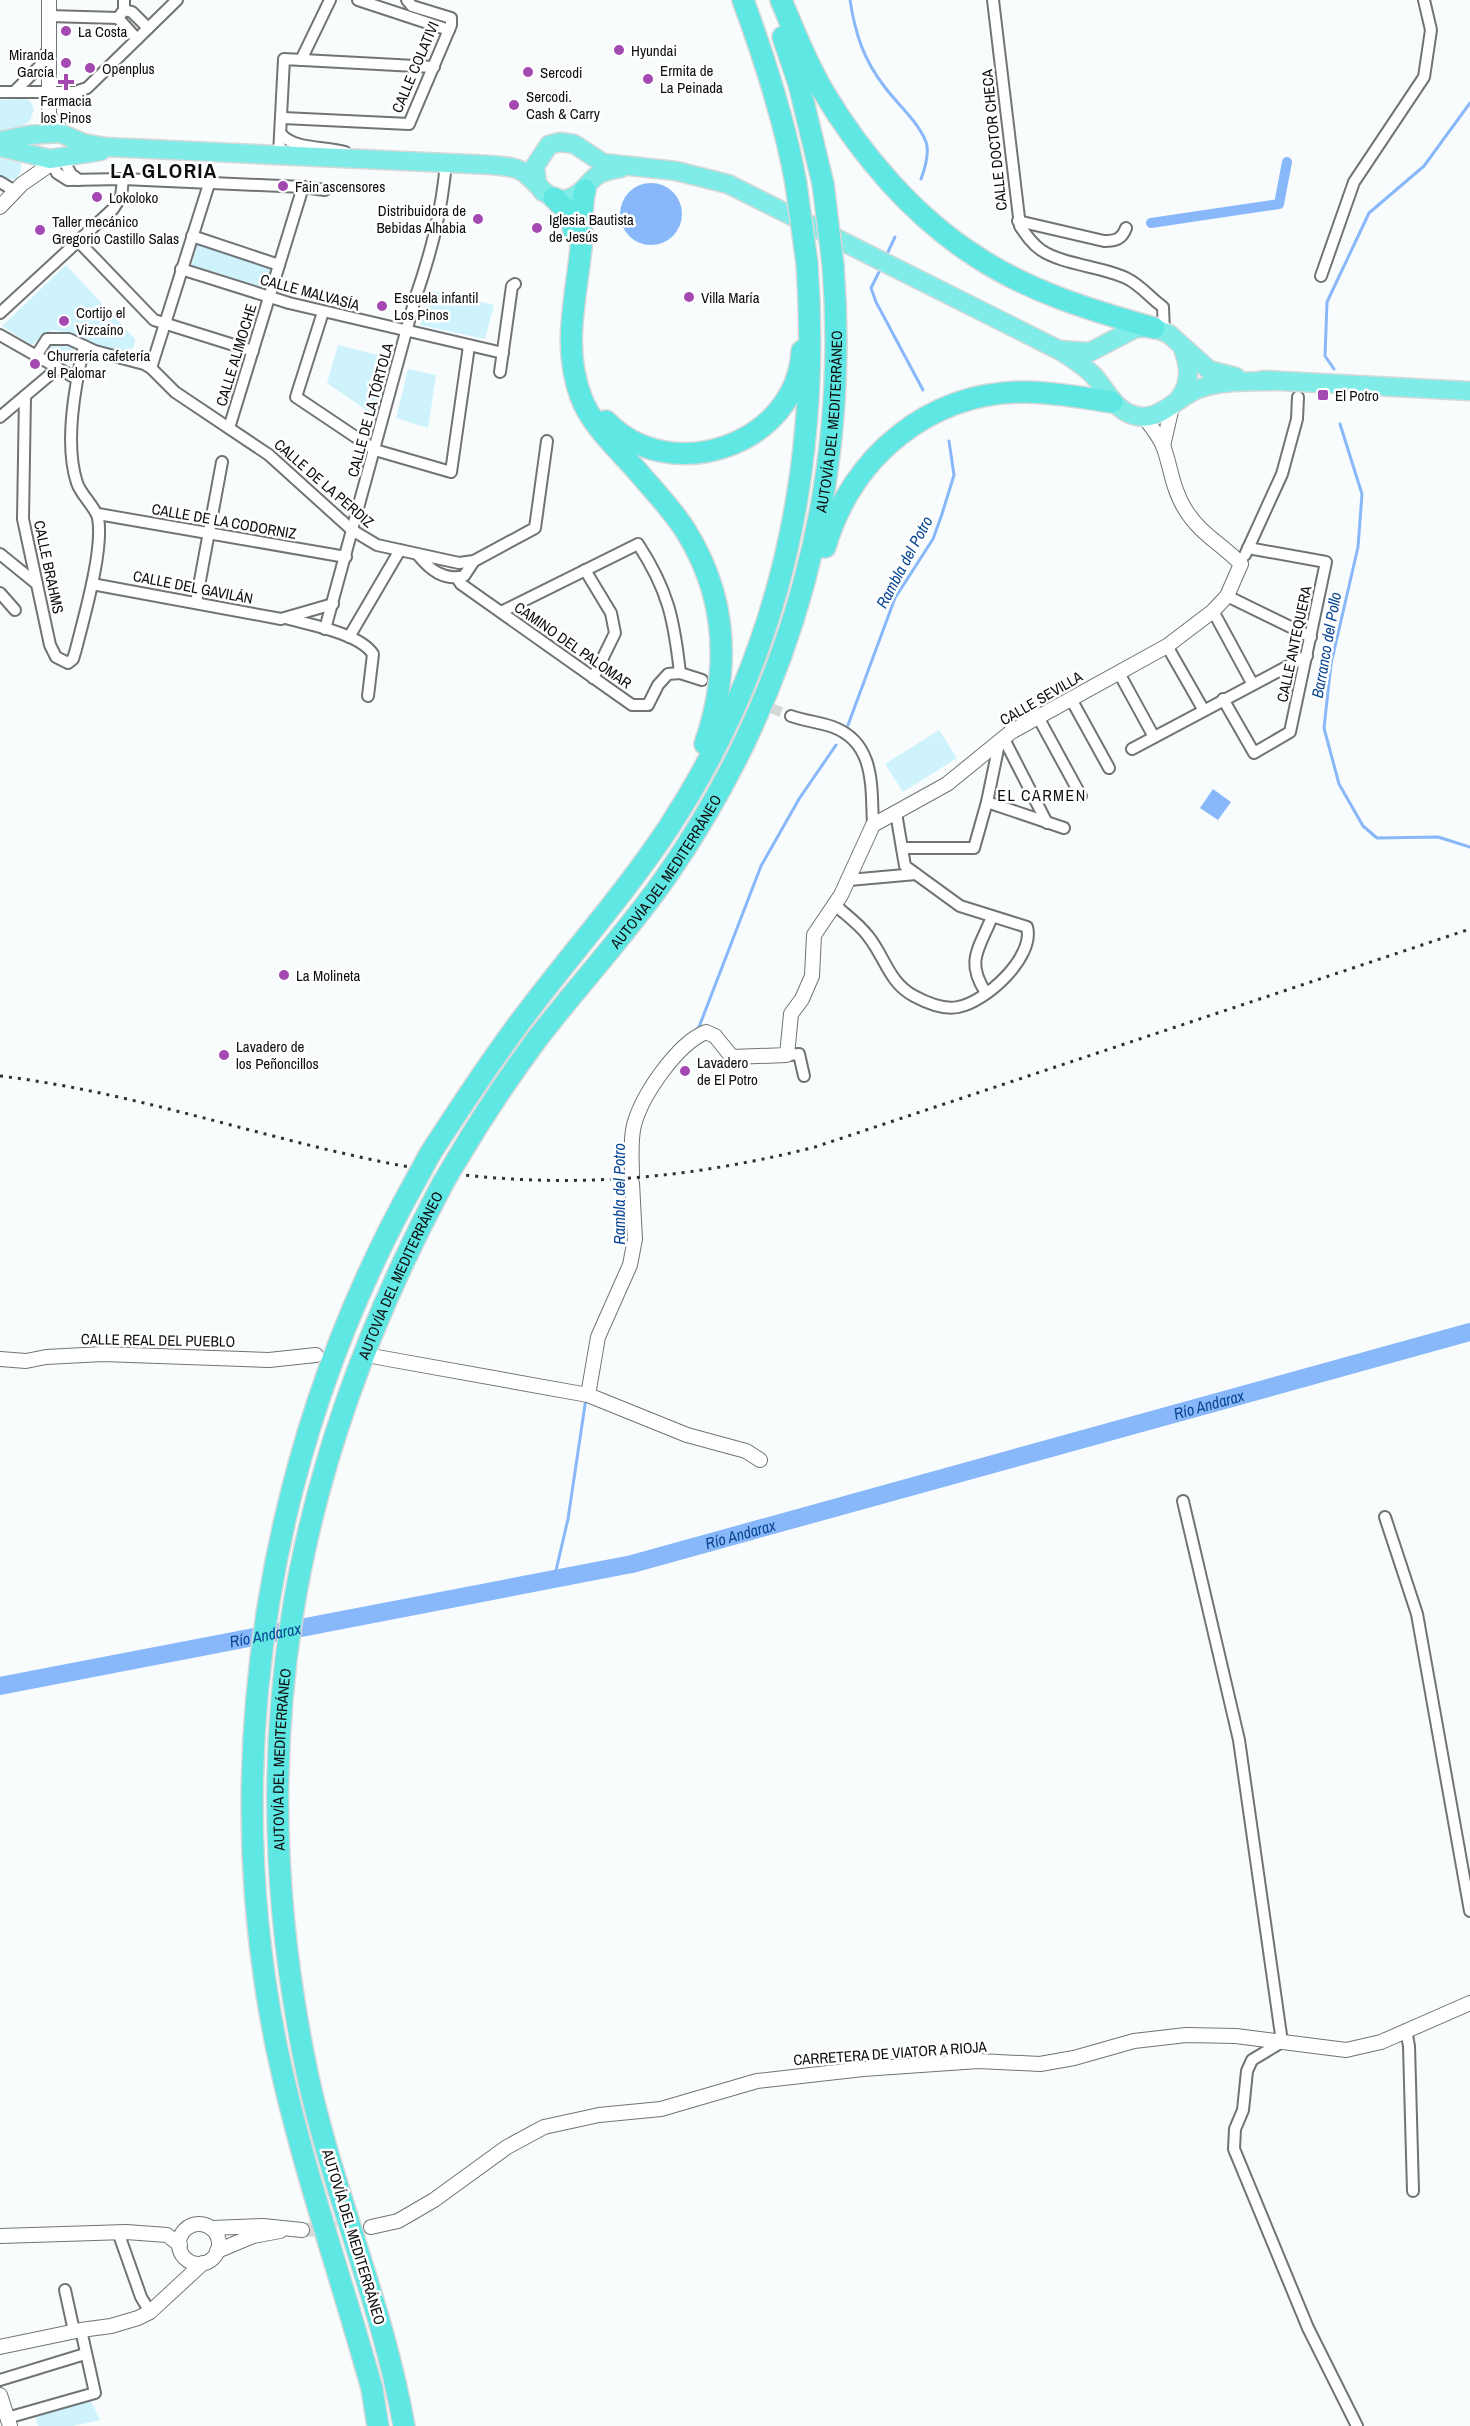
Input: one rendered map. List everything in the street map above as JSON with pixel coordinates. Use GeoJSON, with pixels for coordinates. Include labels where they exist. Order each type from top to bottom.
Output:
{"type":"FeatureCollection","features":[{"type":"Feature","properties":{"kind":"highway","name":"AUTOVÍA DEL MEDITERRÁNEO"},"geometry":{"type":"LineString","coordinates":[[378,2426],[372,2389],[295,2123],[277,2049],[263,1961],[252,1767],[259,1666],[272,1581],[288,1504],[310,1426],[343,1332],[384,1238],[430,1154],[521,1020],[640,868],[689,795],[736,704],[759,645],[785,558],[799,490],[810,392],[807,262],[796,184],[776,99],[743,0]]}},
{"type":"Feature","properties":{"kind":"highway","name":"AUTOVÍA DEL MEDITERRÁNEO"},"geometry":{"type":"LineString","coordinates":[[404,2426],[388,2349],[325,2138],[307,2067],[282,1912],[278,1765],[286,1649],[315,1498],[343,1407],[367,1342],[403,1259],[456,1161],[538,1038],[644,906],[696,832],[729,774],[765,701],[797,613],[827,476],[837,361],[833,265],[823,184],[799,84],[769,0]]}},
{"type":"Feature","properties":{"kind":"highway"},"geometry":{"type":"LineString","coordinates":[[780,0],[823,92],[869,158],[913,206],[976,257],[1018,280],[1068,302],[1159,330],[1209,370],[1223,375],[1274,381],[1470,391]]}},
{"type":"Feature","properties":{"kind":"highway"},"geometry":{"type":"LineString","coordinates":[[0,141],[50,149]]}},
{"type":"Feature","properties":{"kind":"highway"},"geometry":{"type":"LineString","coordinates":[[629,166],[605,171],[571,198],[549,195],[535,174],[537,159],[549,145],[560,142],[574,144],[603,163],[676,171],[728,184],[1059,350],[1091,374],[1107,395],[1128,413],[1144,417],[1162,413],[1198,388],[1274,381]]}},
{"type":"Feature","properties":{"kind":"highway"},"geometry":{"type":"LineString","coordinates":[[0,147],[279,154],[491,165],[523,172],[569,212],[575,229],[578,260]]}},
{"type":"Feature","properties":{"kind":"highway"},"geometry":{"type":"LineString","coordinates":[[491,165],[525,160],[543,152]]}},
{"type":"Feature","properties":{"kind":"highway"},"geometry":{"type":"LineString","coordinates":[[585,153],[592,166],[580,215],[581,249],[569,342],[576,380],[582,399],[603,432],[687,533],[706,572],[717,608],[722,673],[712,722],[694,771],[689,795]]}},
{"type":"Feature","properties":{"kind":"highway"},"geometry":{"type":"LineString","coordinates":[[576,380],[594,409],[611,427],[632,441],[651,449],[673,453],[721,450],[751,436],[773,417],[789,396],[802,356],[804,322],[809,296]]}},
{"type":"Feature","properties":{"kind":"highway"},"geometry":{"type":"LineString","coordinates":[[1059,350],[1090,352],[1136,328],[1159,330]]}},
{"type":"Feature","properties":{"kind":"highway"},"geometry":{"type":"LineString","coordinates":[[1107,395],[1100,375],[1103,358],[1110,343]]}},
{"type":"Feature","properties":{"kind":"highway"},"geometry":{"type":"LineString","coordinates":[[1173,406],[1184,393],[1188,380],[1188,364],[1183,349]]}},
{"type":"Feature","properties":{"kind":"highway"},"geometry":{"type":"LineString","coordinates":[[797,613],[812,587],[829,532],[845,498],[884,449],[921,419],[939,409],[976,397],[998,394],[1107,395]]}},
{"type":"Feature","properties":{"kind":"street"},"geometry":{"type":"LineString","coordinates":[[49,0],[47,92],[50,149],[71,174],[73,180],[123,179],[325,190]]}},
{"type":"Feature","properties":{"kind":"street"},"geometry":{"type":"LineString","coordinates":[[0,92],[75,92],[87,88],[177,0]]}},
{"type":"Feature","properties":{"kind":"street"},"geometry":{"type":"LineString","coordinates":[[301,60],[330,0]]}},
{"type":"Feature","properties":{"kind":"street"},"geometry":{"type":"LineString","coordinates":[[358,0],[449,30]]}},
{"type":"Feature","properties":{"kind":"street","name":"CALLE COLATIVI"},"geometry":{"type":"LineString","coordinates":[[283,118],[409,124],[449,30],[451,18],[412,6],[407,0]]}},
{"type":"Feature","properties":{"kind":"street","name":"CALLE DOCTOR CHECA"},"geometry":{"type":"LineString","coordinates":[[993,0],[1018,221],[1032,242],[1044,252],[1128,279],[1142,289],[1163,307],[1159,330]]}},
{"type":"Feature","properties":{"kind":"street"},"geometry":{"type":"LineString","coordinates":[[1321,276],[1354,182],[1424,77],[1431,30],[1424,0]]}},
{"type":"Feature","properties":{"kind":"street"},"geometry":{"type":"LineString","coordinates":[[49,16],[122,9],[132,12],[148,28]]}},
{"type":"Feature","properties":{"kind":"street"},"geometry":{"type":"LineString","coordinates":[[122,9],[137,39]]}},
{"type":"Feature","properties":{"kind":"street"},"geometry":{"type":"LineString","coordinates":[[15,91],[40,66],[48,49]]}},
{"type":"Feature","properties":{"kind":"street"},"geometry":{"type":"LineString","coordinates":[[279,154],[283,118],[284,59],[434,67]]}},
{"type":"Feature","properties":{"kind":"street"},"geometry":{"type":"LineString","coordinates":[[0,207],[50,149],[47,92]]}},
{"type":"Feature","properties":{"kind":"street"},"geometry":{"type":"LineString","coordinates":[[281,134],[293,144],[326,146],[362,158]]}},
{"type":"Feature","properties":{"kind":"street"},"geometry":{"type":"LineString","coordinates":[[18,187],[50,149]]}},
{"type":"Feature","properties":{"kind":"street","name":"CALLE DE LA TÓRTOLA"},"geometry":{"type":"LineString","coordinates":[[325,629],[406,332],[440,219],[446,162]]}},
{"type":"Feature","properties":{"kind":"street"},"geometry":{"type":"LineString","coordinates":[[0,313],[113,209],[121,197],[123,179]]}},
{"type":"Feature","properties":{"kind":"street"},"geometry":{"type":"LineString","coordinates":[[0,182],[18,187]]}},
{"type":"Feature","properties":{"kind":"street"},"geometry":{"type":"LineString","coordinates":[[151,368],[209,184]]}},
{"type":"Feature","properties":{"kind":"street","name":"CALLE ALIMOCHE"},"geometry":{"type":"LineString","coordinates":[[229,428],[303,187]]}},
{"type":"Feature","properties":{"kind":"street"},"geometry":{"type":"LineString","coordinates":[[1018,221],[1104,241],[1115,241],[1124,236],[1126,228]]}},
{"type":"Feature","properties":{"kind":"street"},"geometry":{"type":"LineString","coordinates":[[192,236],[279,266]]}},
{"type":"Feature","properties":{"kind":"street"},"geometry":{"type":"LineString","coordinates":[[78,241],[154,320],[253,351]]}},
{"type":"Feature","properties":{"kind":"street","name":"CALLE MALVASÍA"},"geometry":{"type":"LineString","coordinates":[[181,269],[323,312],[503,353]]}},
{"type":"Feature","properties":{"kind":"street"},"geometry":{"type":"LineString","coordinates":[[500,372],[512,286],[515,284]]}},
{"type":"Feature","properties":{"kind":"street"},"geometry":{"type":"LineString","coordinates":[[323,312],[296,397],[375,450],[451,472],[469,346]]}},
{"type":"Feature","properties":{"kind":"street"},"geometry":{"type":"LineString","coordinates":[[0,336],[77,379]]}},
{"type":"Feature","properties":{"kind":"street","name":"CALLE DE LA PERDIZ"},"geometry":{"type":"LineString","coordinates":[[36,356],[47,339],[69,339],[84,346],[144,364],[175,392],[291,473],[352,530],[377,545],[459,563],[474,561]]}},
{"type":"Feature","properties":{"kind":"street"},"geometry":{"type":"LineString","coordinates":[[84,346],[77,379],[71,464],[78,486],[98,514],[92,584]]}},
{"type":"Feature","properties":{"kind":"street"},"geometry":{"type":"LineString","coordinates":[[0,417],[58,369]]}},
{"type":"Feature","properties":{"kind":"street","name":"CALLE BRAHMS"},"geometry":{"type":"LineString","coordinates":[[25,396],[23,519],[50,645],[56,657],[68,663],[73,659],[92,584]]}},
{"type":"Feature","properties":{"kind":"street","name":"CALLE SEVILLA"},"geometry":{"type":"LineString","coordinates":[[873,825],[947,784],[1001,742],[1038,717],[1167,646],[1213,611],[1227,596],[1282,474],[1297,419],[1298,397]]}},
{"type":"Feature","properties":{"kind":"street"},"geometry":{"type":"LineString","coordinates":[[1163,446],[1173,406]]}},
{"type":"Feature","properties":{"kind":"street"},"geometry":{"type":"LineString","coordinates":[[1144,417],[1163,446],[1172,484],[1186,512],[1204,533],[1226,549],[1241,564]]}},
{"type":"Feature","properties":{"kind":"street"},"geometry":{"type":"LineString","coordinates":[[457,578],[464,576],[474,561],[535,528],[547,441]]}},
{"type":"Feature","properties":{"kind":"street"},"geometry":{"type":"LineString","coordinates":[[196,602],[222,462]]}},
{"type":"Feature","properties":{"kind":"street","name":"CALLE DE LA CODORNIZ"},"geometry":{"type":"LineString","coordinates":[[98,514],[346,557]]}},
{"type":"Feature","properties":{"kind":"street"},"geometry":{"type":"LineString","coordinates":[[501,612],[638,544],[658,574],[670,606],[680,673],[702,680]]}},
{"type":"Feature","properties":{"kind":"street","name":"CALLE ANTEQUERA"},"geometry":{"type":"LineString","coordinates":[[1223,699],[1254,753],[1290,732],[1326,562],[1248,548]]}},
{"type":"Feature","properties":{"kind":"street"},"geometry":{"type":"LineString","coordinates":[[349,637],[400,550]]}},
{"type":"Feature","properties":{"kind":"street"},"geometry":{"type":"LineString","coordinates":[[0,554],[37,585]]}},
{"type":"Feature","properties":{"kind":"street","name":"CAMINO DEL PALOMAR"},"geometry":{"type":"LineString","coordinates":[[418,555],[430,570],[457,578],[461,584],[632,705],[648,705],[658,685],[668,674],[680,673]]}},
{"type":"Feature","properties":{"kind":"street"},"geometry":{"type":"LineString","coordinates":[[585,570],[610,613],[615,633],[593,678]]}},
{"type":"Feature","properties":{"kind":"street","name":"CALLE DEL GAVILÁN"},"geometry":{"type":"LineString","coordinates":[[92,584],[289,619],[349,637],[369,648],[373,654],[368,696]]}},
{"type":"Feature","properties":{"kind":"street"},"geometry":{"type":"LineString","coordinates":[[0,593],[15,610]]}},
{"type":"Feature","properties":{"kind":"street"},"geometry":{"type":"LineString","coordinates":[[1227,596],[1311,637]]}},
{"type":"Feature","properties":{"kind":"street","name":"CALLE DEL GAVILÁN"},"geometry":{"type":"LineString","coordinates":[[289,619],[333,604]]}},
{"type":"Feature","properties":{"kind":"street"},"geometry":{"type":"LineString","coordinates":[[1213,611],[1252,683]]}},
{"type":"Feature","properties":{"kind":"street"},"geometry":{"type":"LineString","coordinates":[[1167,646],[1203,709]]}},
{"type":"Feature","properties":{"kind":"street"},"geometry":{"type":"LineString","coordinates":[[1132,749],[1203,709],[1307,656]]}},
{"type":"Feature","properties":{"kind":"street"},"geometry":{"type":"LineString","coordinates":[[1119,673],[1154,737]]}},
{"type":"Feature","properties":{"kind":"street"},"geometry":{"type":"LineString","coordinates":[[1071,699],[1108,768]]}},
{"type":"Feature","properties":{"kind":"street"},"geometry":{"type":"LineString","coordinates":[[787,1055],[791,1014],[802,999],[812,976],[814,935],[849,880],[873,825],[871,772],[858,747],[847,735],[835,728],[791,716]]}},
{"type":"Feature","properties":{"kind":"street"},"geometry":{"type":"LineString","coordinates":[[1038,717],[1081,796]]}},
{"type":"Feature","properties":{"kind":"street"},"geometry":{"type":"LineString","coordinates":[[902,848],[974,848],[1001,742]]}},
{"type":"Feature","properties":{"kind":"street"},"geometry":{"type":"LineString","coordinates":[[1001,742],[1047,823]]}},
{"type":"Feature","properties":{"kind":"street"},"geometry":{"type":"LineString","coordinates":[[987,802],[1064,828]]}},
{"type":"Feature","properties":{"kind":"street"},"geometry":{"type":"LineString","coordinates":[[835,905],[868,936],[900,988],[937,1006],[948,1008],[972,1003],[1001,983],[1027,944],[1029,935],[1027,927],[992,917],[948,900],[905,866],[896,813]]}},
{"type":"Feature","properties":{"kind":"street"},"geometry":{"type":"LineString","coordinates":[[849,880],[915,874]]}},
{"type":"Feature","properties":{"kind":"street"},"geometry":{"type":"LineString","coordinates":[[986,993],[976,978],[975,956],[992,917]]}},
{"type":"Feature","properties":{"kind":"street"},"geometry":{"type":"LineString","coordinates":[[588,1395],[598,1337],[630,1265],[635,1239],[632,1180],[634,1124],[660,1074],[694,1037],[706,1032],[715,1036],[732,1057],[800,1054],[804,1076]]}},
{"type":"Feature","properties":{"kind":"street","name":"CALLE REAL DEL PUEBLO"},"geometry":{"type":"LineString","coordinates":[[0,1359],[26,1361],[46,1357],[103,1354],[269,1360],[316,1355]]}},
{"type":"Feature","properties":{"kind":"street"},"geometry":{"type":"LineString","coordinates":[[376,1357],[588,1395],[687,1436],[746,1451],[760,1460]]}},
{"type":"Feature","properties":{"kind":"street"},"geometry":{"type":"LineString","coordinates":[[1183,1501],[1239,1740],[1282,2042],[1252,2061],[1247,2071],[1243,2110],[1235,2129],[1234,2149],[1308,2328],[1357,2426]]}},
{"type":"Feature","properties":{"kind":"street"},"geometry":{"type":"LineString","coordinates":[[1385,1517],[1417,1614],[1470,1911]]}},
{"type":"Feature","properties":{"kind":"street","name":"CARRETERA DE VIATOR A RIOJA"},"geometry":{"type":"LineString","coordinates":[[371,2227],[398,2221],[434,2200],[507,2146],[544,2127],[591,2116],[661,2109],[772,2078],[979,2061],[1040,2064],[1074,2058],[1134,2041],[1186,2035],[1236,2036],[1346,2050],[1381,2042],[1470,2003]]}},
{"type":"Feature","properties":{"kind":"street"},"geometry":{"type":"LineString","coordinates":[[1406,2030],[1409,2046],[1413,2191]]}},
{"type":"Feature","properties":{"kind":"street"},"geometry":{"type":"LineString","coordinates":[[0,2236],[122,2232],[171,2226],[187,2228],[199,2224],[211,2228],[263,2226],[302,2230]]}},
{"type":"Feature","properties":{"kind":"street"},"geometry":{"type":"LineString","coordinates":[[187,2228],[180,2239],[188,2275]]}},
{"type":"Feature","properties":{"kind":"street"},"geometry":{"type":"LineString","coordinates":[[0,2347],[77,2330],[111,2326],[150,2312],[188,2275],[214,2257],[218,2238],[211,2228]]}},
{"type":"Feature","properties":{"kind":"street"},"geometry":{"type":"LineString","coordinates":[[217,2251],[254,2236],[285,2230]]}},
{"type":"Feature","properties":{"kind":"street"},"geometry":{"type":"LineString","coordinates":[[122,2232],[167,2235],[190,2261],[203,2263]]}},
{"type":"Feature","properties":{"kind":"street"},"geometry":{"type":"LineString","coordinates":[[122,2232],[141,2297],[150,2312]]}},
{"type":"Feature","properties":{"kind":"street"},"geometry":{"type":"LineString","coordinates":[[0,2395],[8,2422],[95,2393],[66,2290]]}},
{"type":"Feature","properties":{"kind":"street"},"geometry":{"type":"LineString","coordinates":[[0,2380],[85,2354]]}},
{"type":"Feature","properties":{"kind":"shaded area"},"geometry":{"type":"Polygon","coordinates":[[[26,99],[30,101],[34,109],[30,121],[12,132],[0,133],[0,100],[26,99]]]}},
{"type":"Feature","properties":{"kind":"shaded area"},"geometry":{"type":"Polygon","coordinates":[[[0,152],[21,158],[21,171],[16,179],[0,179],[0,152]]]}},
{"type":"Feature","properties":{"kind":"shaded area"},"geometry":{"type":"Polygon","coordinates":[[[197,245],[274,269],[267,290],[191,266],[197,245]]]}},
{"type":"Feature","properties":{"kind":"shaded area"},"geometry":{"type":"Polygon","coordinates":[[[66,265],[135,339],[134,347],[127,352],[87,343],[69,333],[52,330],[31,345],[2,326],[66,265]]]}},
{"type":"Feature","properties":{"kind":"shaded area"},"geometry":{"type":"Polygon","coordinates":[[[428,290],[494,305],[485,339],[420,325],[428,290]]]}},
{"type":"Feature","properties":{"kind":"shaded area"},"geometry":{"type":"Polygon","coordinates":[[[53,344],[66,344],[74,348],[73,365],[47,353],[46,349],[53,344]]]}},
{"type":"Feature","properties":{"kind":"shaded area"},"geometry":{"type":"Polygon","coordinates":[[[338,345],[390,358],[375,416],[327,383],[338,345]]]}},
{"type":"Feature","properties":{"kind":"shaded area"},"geometry":{"type":"Polygon","coordinates":[[[408,369],[436,375],[428,428],[396,418],[408,369]]]}},
{"type":"Feature","properties":{"kind":"shaded area"},"geometry":{"type":"Polygon","coordinates":[[[939,730],[957,758],[903,792],[885,764],[939,730]]]}},
{"type":"Feature","properties":{"kind":"shaded area"},"geometry":{"type":"Polygon","coordinates":[[[90,2399],[100,2420],[73,2426],[38,2426],[33,2411],[90,2399]]]}},
{"type":"Feature","properties":{"kind":"water"},"geometry":{"type":"Polygon","coordinates":[[[651,183],[673,192],[682,214],[673,236],[651,245],[629,236],[620,214],[629,192],[651,183]]]}},
{"type":"Feature","properties":{"kind":"water"},"geometry":{"type":"Polygon","coordinates":[[[1213,789],[1231,802],[1218,820],[1200,808],[1213,789]]]}},
{"type":"Feature","properties":{"kind":"waterway","name":"Rambla del Potro"},"geometry":{"type":"LineString","coordinates":[[850,0],[854,23],[865,55],[884,86],[913,120],[926,142],[927,156],[921,179]]}},
{"type":"Feature","properties":{"kind":"waterway","name":"Barranco del Pollo"},"geometry":{"type":"LineString","coordinates":[[1334,369],[1325,356],[1327,302],[1369,213],[1424,166],[1470,103]]}},
{"type":"Feature","properties":{"kind":"waterway"},"geometry":{"type":"LineString","coordinates":[[1151,223],[1279,204],[1287,162]]}},
{"type":"Feature","properties":{"kind":"waterway","name":"Rambla del Potro"},"geometry":{"type":"LineString","coordinates":[[887,254],[895,237]]}},
{"type":"Feature","properties":{"kind":"waterway","name":"Rambla del Potro"},"geometry":{"type":"LineString","coordinates":[[879,272],[871,288],[876,302],[923,390]]}},
{"type":"Feature","properties":{"kind":"waterway","name":"Barranco del Pollo"},"geometry":{"type":"LineString","coordinates":[[1340,424],[1362,494],[1358,547],[1331,664],[1324,728],[1339,784],[1363,826],[1377,838],[1438,837],[1470,847]]}},
{"type":"Feature","properties":{"kind":"waterway","name":"Rambla del Potro"},"geometry":{"type":"LineString","coordinates":[[848,725],[895,598],[933,539],[942,514],[954,475],[949,441]]}},
{"type":"Feature","properties":{"kind":"waterway","name":"Rambla del Potro"},"geometry":{"type":"LineString","coordinates":[[694,1032],[699,1027],[761,866],[799,799],[836,745]]}},
{"type":"Feature","properties":{"kind":"waterway","name":"Río Andarax"},"geometry":{"type":"LineString","coordinates":[[0,1686],[632,1564],[1470,1332]]}},
{"type":"Feature","properties":{"kind":"waterway","name":"Rambla del Potro"},"geometry":{"type":"LineString","coordinates":[[554,1579],[568,1519],[586,1398]]}},
{"type":"Feature","properties":{"kind":"tunnel"},"geometry":{"type":"LineString","coordinates":[[758,703],[791,716]]}},
{"type":"Feature","properties":{"kind":"tunnel"},"geometry":{"type":"LineString","coordinates":[[302,2230],[371,2227]]}},
{"type":"Feature","properties":{"kind":"railway"},"geometry":{"type":"LineString","coordinates":[[0,1076],[99,1093],[295,1142],[393,1164],[447,1173],[553,1180],[605,1180],[657,1176],[710,1169],[815,1147],[1470,929]]}},
{"type":"Feature","properties":{"kind":"place","name":"La Costa"},"geometry":{"type":"Point","coordinates":[66,31]}},
{"type":"Feature","properties":{"kind":"place","name":"Hyundai"},"geometry":{"type":"Point","coordinates":[619,50]}},
{"type":"Feature","properties":{"kind":"place","name":"Miranda García"},"geometry":{"type":"Point","coordinates":[66,63]}},
{"type":"Feature","properties":{"kind":"place","name":"Openplus"},"geometry":{"type":"Point","coordinates":[90,68]}},
{"type":"Feature","properties":{"kind":"place","name":"Sercodi"},"geometry":{"type":"Point","coordinates":[528,72]}},
{"type":"Feature","properties":{"kind":"place","name":"Ermita de La Peinada"},"geometry":{"type":"Point","coordinates":[648,79]}},
{"type":"Feature","properties":{"kind":"place","name":"Farmacia los Pinos"},"geometry":{"type":"Point","coordinates":[66,82]}},
{"type":"Feature","properties":{"kind":"place","name":"Sercodi. Cash & Carry"},"geometry":{"type":"Point","coordinates":[514,105]}},
{"type":"Feature","properties":{"kind":"place","name":"Fain ascensores"},"geometry":{"type":"Point","coordinates":[283,186]}},
{"type":"Feature","properties":{"kind":"place","name":"Lokoloko"},"geometry":{"type":"Point","coordinates":[97,197]}},
{"type":"Feature","properties":{"kind":"place","name":"Distribuidora de Bebidas Alhabia"},"geometry":{"type":"Point","coordinates":[478,219]}},
{"type":"Feature","properties":{"kind":"place","name":"Iglesia Bautista de Jesús"},"geometry":{"type":"Point","coordinates":[537,228]}},
{"type":"Feature","properties":{"kind":"place","name":"Taller mecánico Gregorio Castillo Salas"},"geometry":{"type":"Point","coordinates":[40,230]}},
{"type":"Feature","properties":{"kind":"place","name":"Villa María"},"geometry":{"type":"Point","coordinates":[689,297]}},
{"type":"Feature","properties":{"kind":"place","name":"Escuela infantil Los Pinos"},"geometry":{"type":"Point","coordinates":[382,306]}},
{"type":"Feature","properties":{"kind":"place","name":"Cortijo el Vizcaíno"},"geometry":{"type":"Point","coordinates":[64,321]}},
{"type":"Feature","properties":{"kind":"place","name":"Churrería cafetería el Palomar"},"geometry":{"type":"Point","coordinates":[35,364]}},
{"type":"Feature","properties":{"kind":"place","name":"El Potro"},"geometry":{"type":"Point","coordinates":[1323,395]}},
{"type":"Feature","properties":{"kind":"place","name":"La Molineta"},"geometry":{"type":"Point","coordinates":[284,975]}},
{"type":"Feature","properties":{"kind":"place","name":"Lavadero de los Peñoncillos"},"geometry":{"type":"Point","coordinates":[224,1055]}},
{"type":"Feature","properties":{"kind":"place","name":"Lavadero de El Potro"},"geometry":{"type":"Point","coordinates":[685,1071]}},
{"type":"Feature","properties":{"kind":"district","name":"LA GLORIA"},"geometry":{"type":"Point","coordinates":[164,170]}},
{"type":"Feature","properties":{"kind":"district","name":"EL CARMEN"},"geometry":{"type":"Point","coordinates":[1042,795]}}]}
